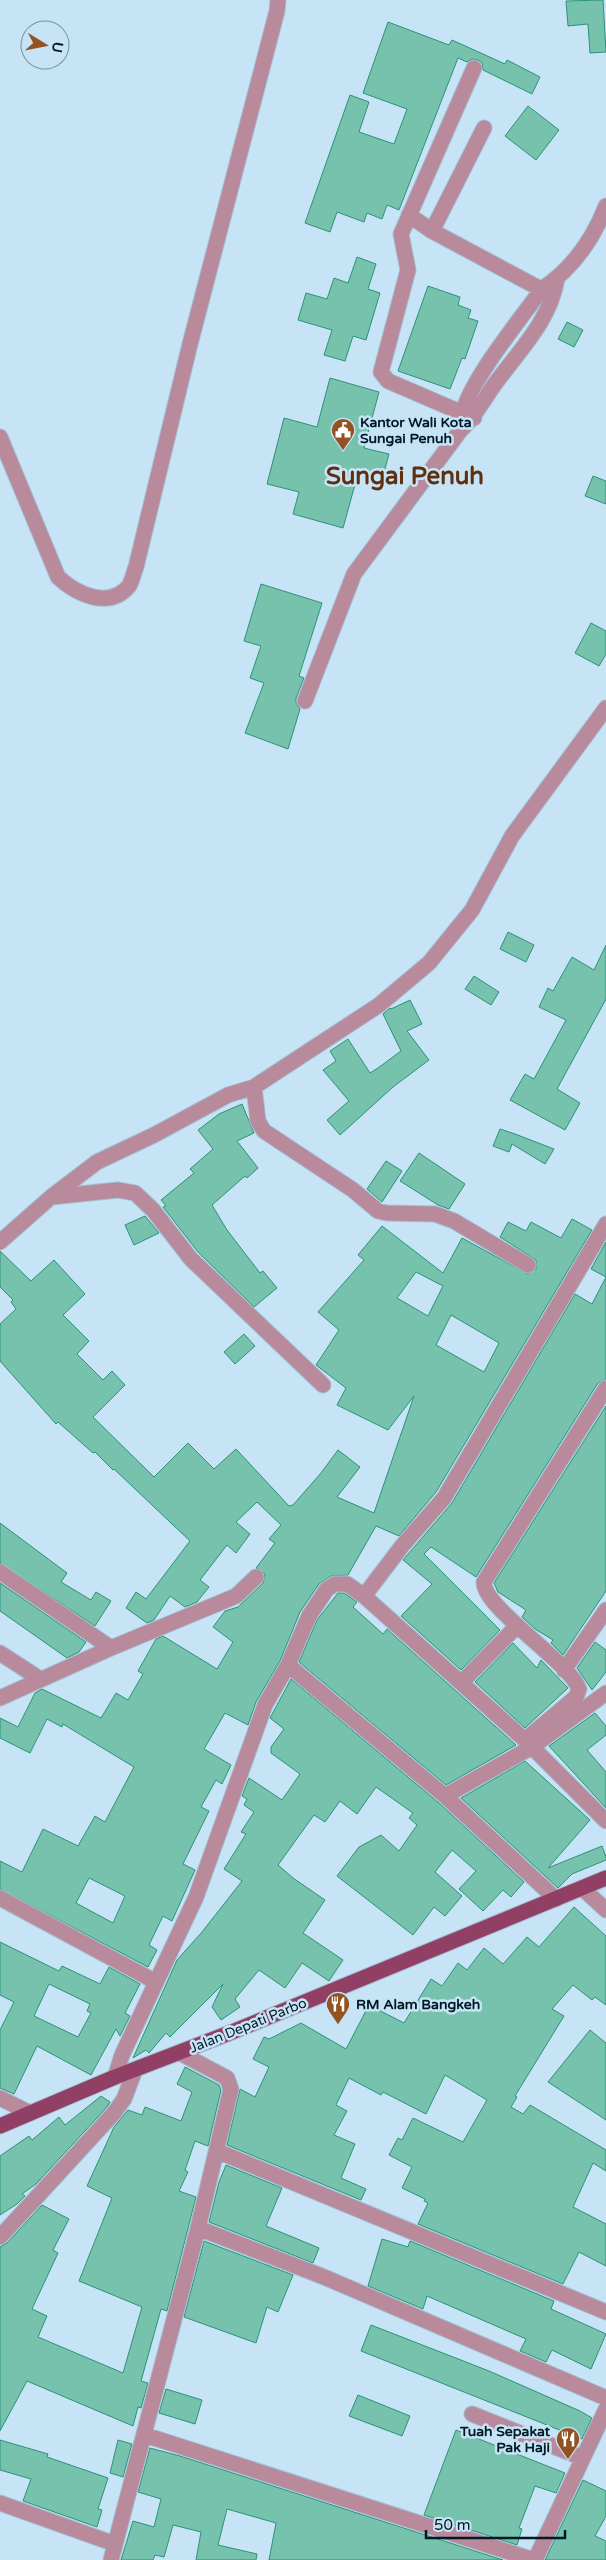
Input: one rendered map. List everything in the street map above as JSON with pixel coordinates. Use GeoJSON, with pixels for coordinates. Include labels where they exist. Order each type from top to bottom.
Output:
{"type":"FeatureCollection","features":[{"type":"Feature","properties":{"kind":"main road","name":"Jalan Depati Parbo"},"geometry":{"type":"LineString","coordinates":[[0,2126],[115,2077],[180,2053],[606,1878]]}},
{"type":"Feature","properties":{"kind":"street"},"geometry":{"type":"LineString","coordinates":[[0,438],[58,577],[70,588],[87,597],[106,598],[118,595],[130,585],[136,567],[190,344],[277,11],[278,0]]}},
{"type":"Feature","properties":{"kind":"street"},"geometry":{"type":"LineString","coordinates":[[468,415],[388,381],[381,372],[382,361],[408,270],[401,234],[474,68]]}},
{"type":"Feature","properties":{"kind":"street"},"geometry":{"type":"LineString","coordinates":[[432,231],[484,128]]}},
{"type":"Feature","properties":{"kind":"street"},"geometry":{"type":"LineString","coordinates":[[305,702],[354,574],[460,431],[468,415],[490,391],[535,333],[548,293],[557,279],[576,259],[606,206]]}},
{"type":"Feature","properties":{"kind":"street"},"geometry":{"type":"LineString","coordinates":[[409,215],[432,231],[548,293]]}},
{"type":"Feature","properties":{"kind":"street"},"geometry":{"type":"LineString","coordinates":[[0,1242],[51,1197],[97,1162],[154,1135],[228,1095],[254,1087],[379,1005],[429,963],[472,910],[512,836],[606,708]]}},
{"type":"Feature","properties":{"kind":"street"},"geometry":{"type":"LineString","coordinates":[[254,1087],[258,1120],[264,1131],[353,1190],[378,1211],[387,1213],[435,1214],[454,1221],[528,1265]]}},
{"type":"Feature","properties":{"kind":"street"},"geometry":{"type":"LineString","coordinates":[[51,1197],[118,1190],[135,1193],[153,1210],[191,1259],[323,1384]]}},
{"type":"Feature","properties":{"kind":"street"},"geometry":{"type":"LineString","coordinates":[[364,1596],[444,1498],[606,1224]]}},
{"type":"Feature","properties":{"kind":"street"},"geometry":{"type":"LineString","coordinates":[[529,1744],[579,1693],[578,1685],[517,1626],[486,1591],[484,1586],[486,1577],[606,1388]]}},
{"type":"Feature","properties":{"kind":"street"},"geometry":{"type":"LineString","coordinates":[[0,1572],[110,1648]]}},
{"type":"Feature","properties":{"kind":"street"},"geometry":{"type":"LineString","coordinates":[[0,1698],[110,1648],[236,1596],[256,1577]]}},
{"type":"Feature","properties":{"kind":"street"},"geometry":{"type":"LineString","coordinates":[[115,2077],[122,2055],[196,1898],[265,1705],[288,1665],[309,1616],[327,1589],[334,1584],[347,1584],[364,1596],[529,1744],[606,1821]]}},
{"type":"Feature","properties":{"kind":"street"},"geometry":{"type":"LineString","coordinates":[[564,1670],[605,1616]]}},
{"type":"Feature","properties":{"kind":"street"},"geometry":{"type":"LineString","coordinates":[[461,1683],[517,1626]]}},
{"type":"Feature","properties":{"kind":"street"},"geometry":{"type":"LineString","coordinates":[[0,1653],[40,1679]]}},
{"type":"Feature","properties":{"kind":"street"},"geometry":{"type":"LineString","coordinates":[[288,1665],[439,1792],[556,1899]]}},
{"type":"Feature","properties":{"kind":"street"},"geometry":{"type":"LineString","coordinates":[[439,1792],[529,1744],[606,1693]]}},
{"type":"Feature","properties":{"kind":"street"},"geometry":{"type":"LineString","coordinates":[[582,1888],[606,1910]]}},
{"type":"Feature","properties":{"kind":"street"},"geometry":{"type":"LineString","coordinates":[[0,1898],[156,1982]]}},
{"type":"Feature","properties":{"kind":"street"},"geometry":{"type":"LineString","coordinates":[[111,2560],[112,2543],[145,2435],[198,2228],[217,2151],[230,2084],[227,2078],[180,2053]]}},
{"type":"Feature","properties":{"kind":"street"},"geometry":{"type":"LineString","coordinates":[[0,2237],[114,2113],[124,2099],[135,2070]]}},
{"type":"Feature","properties":{"kind":"street"},"geometry":{"type":"LineString","coordinates":[[0,2098],[30,2113]]}},
{"type":"Feature","properties":{"kind":"street"},"geometry":{"type":"LineString","coordinates":[[217,2151],[606,2312]]}},
{"type":"Feature","properties":{"kind":"street"},"geometry":{"type":"LineString","coordinates":[[198,2228],[324,2277],[606,2398]]}},
{"type":"Feature","properties":{"kind":"street"},"geometry":{"type":"LineString","coordinates":[[145,2435],[535,2560],[606,2410]]}},
{"type":"Feature","properties":{"kind":"street"},"geometry":{"type":"LineString","coordinates":[[472,2414],[583,2458]]}},
{"type":"Feature","properties":{"kind":"street"},"geometry":{"type":"LineString","coordinates":[[0,2503],[112,2543]]}},
{"type":"Feature","properties":{"kind":"building"},"geometry":{"type":"Polygon","coordinates":[[[603,0],[606,52],[590,53],[588,24],[568,26],[566,1],[603,0]]]}},
{"type":"Feature","properties":{"kind":"building"},"geometry":{"type":"Polygon","coordinates":[[[388,22],[449,45],[452,40],[505,64],[507,60],[540,77],[532,94],[483,70],[482,63],[478,60],[472,59],[467,62],[458,58],[399,210],[387,205],[382,219],[367,213],[364,222],[337,212],[330,232],[305,223],[350,95],[369,102],[359,132],[394,144],[407,109],[363,93],[388,22]]]}},
{"type":"Feature","properties":{"kind":"building"},"geometry":{"type":"Polygon","coordinates":[[[528,106],[559,130],[536,160],[505,136],[528,106]]]}},
{"type":"Feature","properties":{"kind":"building"},"geometry":{"type":"Polygon","coordinates":[[[357,257],[376,264],[368,289],[380,293],[366,340],[353,336],[345,361],[324,355],[332,330],[298,320],[306,293],[327,299],[334,278],[348,283],[357,257]]]}},
{"type":"Feature","properties":{"kind":"building"},"geometry":{"type":"Polygon","coordinates":[[[428,286],[460,297],[458,305],[471,310],[468,318],[478,321],[465,359],[462,358],[450,389],[398,371],[428,286]]]}},
{"type":"Feature","properties":{"kind":"building"},"geometry":{"type":"Polygon","coordinates":[[[567,322],[583,330],[574,347],[558,339],[567,322]]]}},
{"type":"Feature","properties":{"kind":"building","name":"Kantor Wali Kota Sungai Penuh"},"geometry":{"type":"Polygon","coordinates":[[[330,378],[379,392],[364,448],[389,454],[383,476],[359,470],[343,528],[293,514],[299,492],[267,484],[284,418],[317,427],[330,378]]]}},
{"type":"Feature","properties":{"kind":"building"},"geometry":{"type":"Polygon","coordinates":[[[593,476],[606,481],[606,504],[585,496],[593,476]]]}},
{"type":"Feature","properties":{"kind":"building"},"geometry":{"type":"Polygon","coordinates":[[[261,584],[322,603],[299,676],[304,678],[296,698],[296,703],[300,709],[288,749],[245,733],[264,683],[250,678],[261,646],[244,641],[261,584]]]}},
{"type":"Feature","properties":{"kind":"building"},"geometry":{"type":"Polygon","coordinates":[[[591,623],[606,631],[606,654],[599,666],[575,653],[591,623]]]}},
{"type":"Feature","properties":{"kind":"building"},"geometry":{"type":"Polygon","coordinates":[[[508,932],[534,945],[526,962],[500,949],[508,932]]]}},
{"type":"Feature","properties":{"kind":"building"},"geometry":{"type":"Polygon","coordinates":[[[606,945],[606,999],[557,1089],[580,1103],[565,1130],[510,1100],[525,1074],[534,1079],[566,1020],[539,1007],[548,988],[553,991],[572,957],[594,970],[606,945]]]}},
{"type":"Feature","properties":{"kind":"building"},"geometry":{"type":"Polygon","coordinates":[[[474,976],[499,992],[491,1005],[465,989],[474,976]]]}},
{"type":"Feature","properties":{"kind":"building"},"geometry":{"type":"Polygon","coordinates":[[[410,1000],[422,1024],[407,1031],[429,1060],[393,1087],[340,1135],[327,1120],[349,1101],[323,1070],[336,1061],[330,1051],[348,1039],[370,1073],[378,1068],[401,1051],[383,1014],[390,1008],[410,1000]]]}},
{"type":"Feature","properties":{"kind":"building"},"geometry":{"type":"Polygon","coordinates":[[[242,1104],[254,1133],[237,1141],[258,1168],[247,1178],[245,1176],[212,1205],[227,1230],[260,1273],[263,1271],[277,1288],[254,1307],[198,1252],[163,1207],[166,1206],[161,1200],[194,1173],[190,1169],[213,1149],[198,1130],[219,1114],[242,1104]]]}},
{"type":"Feature","properties":{"kind":"building"},"geometry":{"type":"Polygon","coordinates":[[[500,1129],[554,1149],[545,1164],[512,1144],[509,1152],[493,1146],[500,1129]]]}},
{"type":"Feature","properties":{"kind":"building"},"geometry":{"type":"Polygon","coordinates":[[[419,1153],[465,1184],[449,1209],[438,1205],[400,1181],[419,1153]]]}},
{"type":"Feature","properties":{"kind":"building"},"geometry":{"type":"Polygon","coordinates":[[[386,1161],[402,1171],[382,1202],[367,1189],[386,1161]]]}},
{"type":"Feature","properties":{"kind":"building"},"geometry":{"type":"Polygon","coordinates":[[[145,1216],[159,1233],[134,1245],[125,1225],[145,1216]]]}},
{"type":"Feature","properties":{"kind":"building"},"geometry":{"type":"Polygon","coordinates":[[[572,1219],[592,1230],[436,1492],[399,1536],[376,1526],[348,1575],[331,1576],[319,1584],[300,1612],[280,1661],[256,1702],[248,1725],[225,1713],[204,1749],[231,1765],[222,1784],[216,1780],[201,1807],[209,1811],[183,1864],[195,1870],[172,1921],[163,1916],[149,1945],[157,1950],[148,1967],[0,1889],[0,1861],[22,1872],[43,1829],[78,1846],[95,1816],[105,1822],[134,1767],[63,1724],[62,1727],[47,1719],[30,1753],[0,1738],[0,1718],[18,1727],[35,1693],[42,1689],[101,1718],[116,1693],[128,1700],[143,1674],[138,1671],[156,1639],[163,1636],[217,1669],[233,1642],[213,1627],[225,1611],[238,1607],[263,1583],[265,1574],[256,1568],[275,1543],[269,1539],[281,1525],[257,1502],[236,1522],[250,1534],[236,1553],[227,1545],[200,1580],[209,1587],[197,1602],[185,1607],[170,1596],[154,1620],[147,1623],[126,1608],[136,1592],[146,1599],[190,1541],[95,1452],[93,1453],[58,1422],[56,1424],[0,1361],[0,1324],[16,1309],[11,1302],[13,1300],[0,1287],[0,1251],[31,1281],[54,1260],[85,1294],[63,1315],[89,1341],[77,1354],[103,1380],[112,1371],[125,1385],[93,1417],[154,1477],[188,1443],[214,1469],[236,1449],[289,1506],[293,1505],[321,1473],[338,1450],[360,1467],[337,1497],[374,1513],[414,1396],[388,1430],[337,1405],[346,1388],[316,1365],[339,1330],[318,1312],[364,1260],[358,1255],[382,1226],[443,1273],[462,1238],[528,1274],[536,1269],[536,1260],[500,1237],[508,1222],[526,1231],[531,1222],[561,1238],[572,1219]],[[416,1272],[397,1298],[428,1316],[443,1286],[416,1272]],[[451,1315],[436,1345],[484,1372],[499,1343],[451,1315]],[[89,1878],[76,1903],[113,1923],[125,1896],[89,1878]]]}},
{"type":"Feature","properties":{"kind":"building"},"geometry":{"type":"Polygon","coordinates":[[[606,1242],[606,1277],[591,1269],[606,1242]]]}},
{"type":"Feature","properties":{"kind":"building"},"geometry":{"type":"Polygon","coordinates":[[[606,1277],[606,1379],[598,1383],[476,1577],[431,1547],[424,1554],[500,1630],[461,1670],[401,1616],[432,1584],[403,1560],[452,1503],[575,1294],[592,1304],[606,1277]]]}},
{"type":"Feature","properties":{"kind":"building"},"geometry":{"type":"Polygon","coordinates":[[[244,1334],[255,1346],[235,1364],[224,1352],[244,1334]]]}},
{"type":"Feature","properties":{"kind":"building"},"geometry":{"type":"Polygon","coordinates":[[[606,1406],[606,1591],[563,1655],[551,1643],[553,1640],[535,1629],[522,1617],[526,1610],[498,1592],[494,1583],[606,1406]]]}},
{"type":"Feature","properties":{"kind":"building"},"geometry":{"type":"Polygon","coordinates":[[[0,1523],[67,1573],[61,1582],[91,1600],[96,1592],[111,1601],[95,1626],[0,1563],[0,1523]]]}},
{"type":"Feature","properties":{"kind":"building"},"geometry":{"type":"Polygon","coordinates":[[[0,1583],[86,1642],[79,1652],[67,1658],[0,1611],[0,1583]]]}},
{"type":"Feature","properties":{"kind":"building"},"geometry":{"type":"Polygon","coordinates":[[[338,1593],[344,1593],[357,1602],[353,1607],[383,1634],[387,1629],[516,1745],[446,1785],[299,1662],[317,1620],[338,1593]]]}},
{"type":"Feature","properties":{"kind":"building"},"geometry":{"type":"Polygon","coordinates":[[[595,1642],[606,1650],[606,1672],[592,1690],[577,1668],[595,1642]]]}},
{"type":"Feature","properties":{"kind":"building"},"geometry":{"type":"Polygon","coordinates":[[[513,1643],[537,1668],[541,1660],[568,1688],[525,1728],[475,1682],[513,1643]]]}},
{"type":"Feature","properties":{"kind":"building"},"geometry":{"type":"Polygon","coordinates":[[[291,1679],[439,1803],[524,1882],[511,1897],[503,1890],[483,1911],[459,1889],[476,1871],[452,1850],[435,1872],[462,1896],[445,1916],[434,1907],[413,1935],[337,1876],[359,1847],[381,1835],[399,1851],[417,1825],[409,1818],[413,1813],[376,1787],[357,1814],[340,1801],[325,1822],[314,1815],[278,1865],[325,1900],[303,1933],[343,1960],[329,1981],[302,1963],[285,1988],[259,1970],[235,1999],[240,2007],[221,2020],[212,2007],[223,1984],[170,2037],[166,2033],[149,2053],[146,2050],[133,2058],[177,1960],[202,1932],[242,1881],[224,1869],[246,1834],[241,1832],[254,1812],[244,1805],[247,1799],[242,1796],[249,1778],[282,1800],[300,1774],[271,1753],[271,1747],[284,1729],[270,1718],[291,1679]]]}},
{"type":"Feature","properties":{"kind":"building"},"geometry":{"type":"Polygon","coordinates":[[[595,1713],[606,1726],[606,1735],[587,1750],[606,1772],[606,1808],[549,1746],[595,1713]]]}},
{"type":"Feature","properties":{"kind":"building"},"geometry":{"type":"Polygon","coordinates":[[[525,1761],[590,1820],[548,1868],[602,1846],[606,1857],[606,1860],[572,1874],[558,1888],[461,1798],[525,1761]]]}},
{"type":"Feature","properties":{"kind":"building"},"geometry":{"type":"Polygon","coordinates":[[[574,1907],[606,1936],[606,2005],[595,1997],[592,2000],[573,1985],[552,2009],[564,2016],[515,2096],[517,2097],[511,2107],[523,2114],[530,2105],[606,2150],[606,2171],[593,2163],[573,2207],[606,2224],[606,2266],[579,2252],[563,2284],[418,2224],[428,2203],[424,2201],[425,2199],[402,2188],[412,2167],[389,2155],[398,2138],[402,2140],[413,2118],[463,2142],[487,2100],[445,2075],[426,2114],[383,2092],[381,2095],[349,2078],[336,2105],[347,2111],[334,2135],[355,2144],[341,2178],[366,2189],[361,2200],[227,2145],[240,2089],[255,2097],[269,2067],[253,2059],[264,2037],[269,2039],[301,2023],[346,2049],[369,2005],[404,2023],[431,1979],[442,1986],[458,1963],[467,1970],[484,1948],[503,1964],[527,1937],[539,1947],[574,1907]]]}},
{"type":"Feature","properties":{"kind":"building"},"geometry":{"type":"Polygon","coordinates":[[[0,1942],[59,1971],[62,1966],[100,1984],[109,1967],[140,1984],[125,2013],[130,2016],[120,2036],[116,2029],[91,2075],[37,2046],[14,2094],[0,2088],[0,2030],[14,2002],[0,1995],[0,1942]],[[49,1984],[34,2016],[78,2037],[91,2013],[87,2011],[90,2004],[49,1984]]]}},
{"type":"Feature","properties":{"kind":"building"},"geometry":{"type":"Polygon","coordinates":[[[590,2030],[606,2043],[606,2120],[548,2082],[590,2030]]]}},
{"type":"Feature","properties":{"kind":"building"},"geometry":{"type":"Polygon","coordinates":[[[185,2067],[219,2085],[221,2090],[208,2146],[195,2141],[185,2170],[188,2172],[179,2191],[196,2197],[167,2311],[161,2309],[141,2381],[148,2383],[141,2408],[138,2407],[133,2426],[27,2381],[0,2431],[0,2247],[7,2243],[42,2205],[69,2219],[53,2250],[58,2253],[32,2309],[47,2316],[38,2337],[123,2373],[142,2307],[79,2281],[112,2198],[87,2186],[114,2127],[128,2110],[142,2115],[145,2107],[181,2121],[192,2092],[177,2084],[185,2067]]]}},
{"type":"Feature","properties":{"kind":"building"},"geometry":{"type":"Polygon","coordinates":[[[101,2096],[110,2102],[107,2107],[36,2184],[22,2194],[25,2196],[17,2204],[0,2215],[0,2156],[29,2136],[32,2140],[59,2117],[65,2125],[101,2096]]]}},
{"type":"Feature","properties":{"kind":"building"},"geometry":{"type":"Polygon","coordinates":[[[226,2165],[282,2188],[266,2226],[319,2248],[313,2263],[209,2222],[219,2182],[226,2165]]]}},
{"type":"Feature","properties":{"kind":"building"},"geometry":{"type":"Polygon","coordinates":[[[382,2239],[408,2247],[410,2241],[554,2301],[551,2309],[606,2334],[591,2369],[552,2350],[546,2362],[520,2351],[526,2339],[427,2296],[423,2309],[368,2286],[382,2239]]]}},
{"type":"Feature","properties":{"kind":"building"},"geometry":{"type":"Polygon","coordinates":[[[204,2241],[293,2275],[278,2312],[267,2307],[256,2343],[184,2317],[204,2241]]]}},
{"type":"Feature","properties":{"kind":"building"},"geometry":{"type":"Polygon","coordinates":[[[371,2325],[489,2371],[580,2411],[592,2418],[582,2439],[361,2351],[371,2325]]]}},
{"type":"Feature","properties":{"kind":"building"},"geometry":{"type":"Polygon","coordinates":[[[166,2389],[202,2400],[195,2424],[159,2413],[166,2389]]]}},
{"type":"Feature","properties":{"kind":"building"},"geometry":{"type":"Polygon","coordinates":[[[358,2395],[410,2416],[402,2436],[349,2416],[358,2395]]]}},
{"type":"Feature","properties":{"kind":"building"},"geometry":{"type":"Polygon","coordinates":[[[456,2430],[565,2473],[556,2493],[535,2486],[519,2528],[522,2529],[517,2545],[424,2515],[456,2430]]]}},
{"type":"Feature","properties":{"kind":"building"},"geometry":{"type":"Polygon","coordinates":[[[0,2440],[48,2454],[47,2457],[108,2478],[98,2509],[102,2510],[97,2527],[23,2501],[31,2479],[0,2470],[0,2440]]]}},
{"type":"Feature","properties":{"kind":"building"},"geometry":{"type":"Polygon","coordinates":[[[118,2440],[132,2444],[123,2477],[110,2473],[118,2440]]]}},
{"type":"Feature","properties":{"kind":"building"},"geometry":{"type":"Polygon","coordinates":[[[150,2448],[503,2560],[269,2560],[276,2523],[227,2509],[218,2545],[257,2554],[256,2560],[196,2560],[201,2532],[173,2525],[164,2557],[155,2555],[153,2560],[121,2560],[133,2521],[154,2527],[161,2499],[138,2492],[150,2448]]]}},
{"type":"Feature","properties":{"kind":"building"},"geometry":{"type":"Polygon","coordinates":[[[583,2480],[606,2491],[606,2516],[595,2536],[606,2541],[606,2560],[545,2560],[583,2480]]]}},
{"type":"Feature","properties":{"kind":"place","name":"Kantor Wali Kota Sungai Penuh"},"geometry":{"type":"Point","coordinates":[343,451]}},
{"type":"Feature","properties":{"kind":"place","name":"RM Alam Bangkeh"},"geometry":{"type":"Point","coordinates":[338,2025]}},
{"type":"Feature","properties":{"kind":"place","name":"Tuah Sepakat Pak Haji"},"geometry":{"type":"Point","coordinates":[568,2460]}},
{"type":"Feature","properties":{"kind":"district","name":"Sungai Penuh"},"geometry":{"type":"Point","coordinates":[405,476]}}]}
